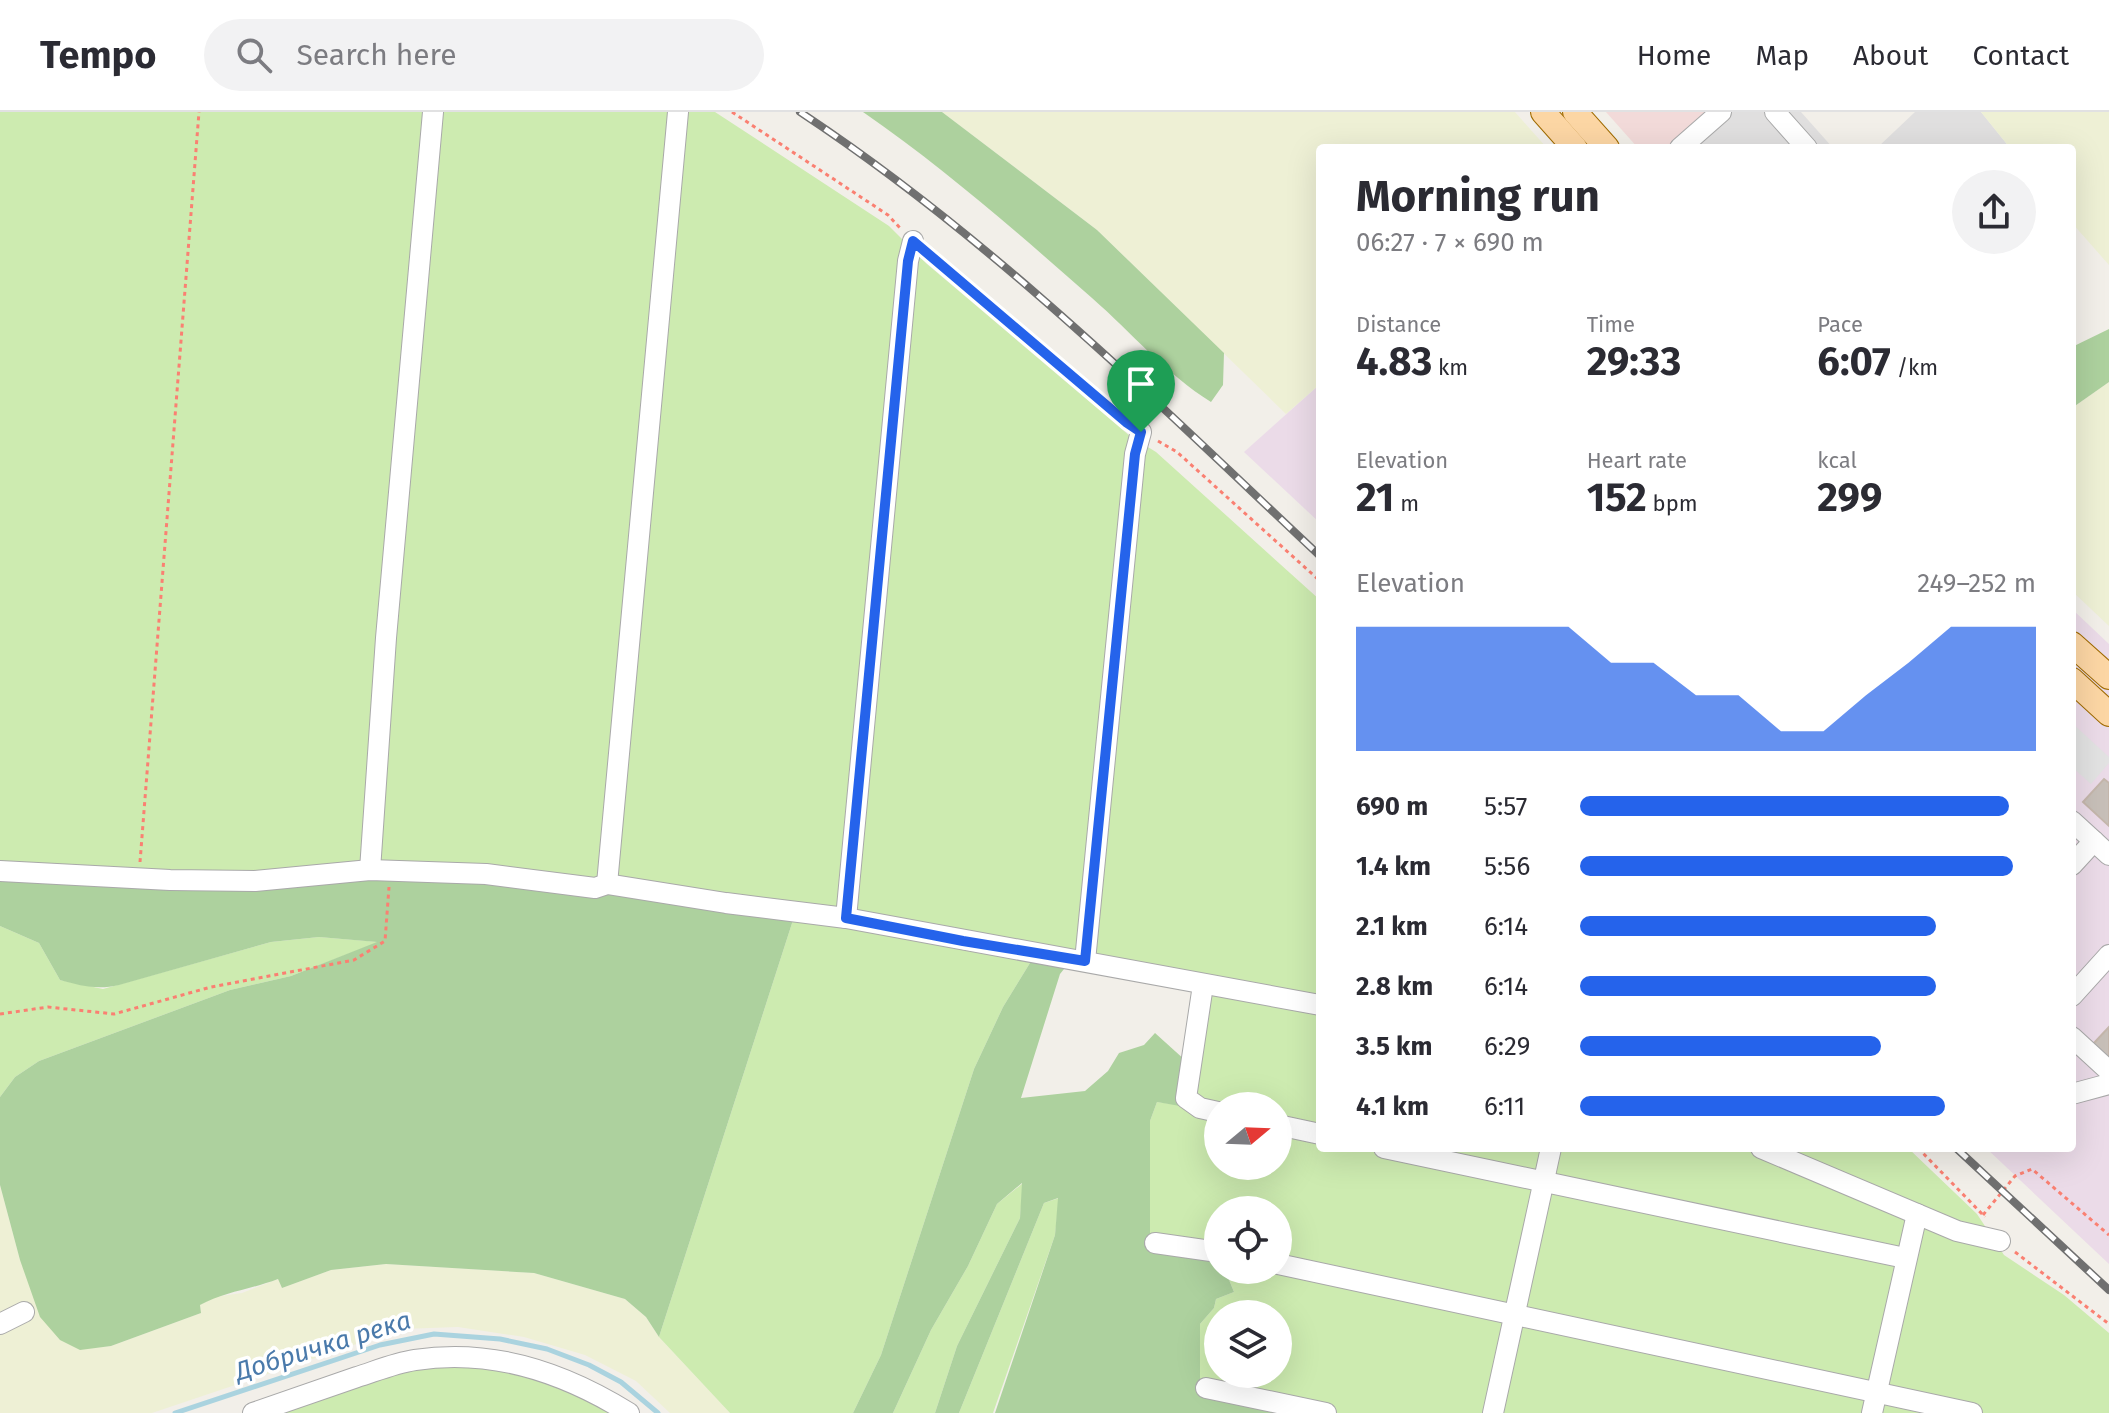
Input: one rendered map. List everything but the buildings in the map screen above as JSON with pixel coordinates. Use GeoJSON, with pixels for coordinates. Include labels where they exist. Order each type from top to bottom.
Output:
{"type":"FeatureCollection","features":[{"type":"Feature","properties":{"kind":"main road"},"geometry":{"type":"LineString","coordinates":[[1543,112],[1571,144]]}},
{"type":"Feature","properties":{"kind":"main road"},"geometry":{"type":"LineString","coordinates":[[1575,112],[1603,144]]}},
{"type":"Feature","properties":{"kind":"main road"},"geometry":{"type":"LineString","coordinates":[[2076,648],[2109,677]]}},
{"type":"Feature","properties":{"kind":"main road"},"geometry":{"type":"LineString","coordinates":[[2076,686],[2109,714]]}},
{"type":"Feature","properties":{"kind":"street"},"geometry":{"type":"LineString","coordinates":[[380,870],[386,638],[433,112]]}},
{"type":"Feature","properties":{"kind":"street"},"geometry":{"type":"LineString","coordinates":[[607,884],[678,112]]}},
{"type":"Feature","properties":{"kind":"street"},"geometry":{"type":"LineString","coordinates":[[1685,144],[1721,112]]}},
{"type":"Feature","properties":{"kind":"street"},"geometry":{"type":"LineString","coordinates":[[1775,112],[1803,144]]}},
{"type":"Feature","properties":{"kind":"street"},"geometry":{"type":"LineString","coordinates":[[846,918],[907,277],[913,241]]}},
{"type":"Feature","properties":{"kind":"street"},"geometry":{"type":"LineString","coordinates":[[1085,961],[1135,454],[1141,432]]}},
{"type":"Feature","properties":{"kind":"street"},"geometry":{"type":"LineString","coordinates":[[2076,825],[2101,848],[2076,863]]}},
{"type":"Feature","properties":{"kind":"street"},"geometry":{"type":"LineString","coordinates":[[0,871],[255,881],[380,870],[486,874],[595,888],[607,884],[846,918],[1316,1003]]}},
{"type":"Feature","properties":{"kind":"street"},"geometry":{"type":"LineString","coordinates":[[2076,992],[2109,955]]}},
{"type":"Feature","properties":{"kind":"street"},"geometry":{"type":"LineString","coordinates":[[1203,985],[1186,1098],[1204,1109]]}},
{"type":"Feature","properties":{"kind":"street"},"geometry":{"type":"LineString","coordinates":[[2076,1041],[2109,1071]]}},
{"type":"Feature","properties":{"kind":"street"},"geometry":{"type":"LineString","coordinates":[[2076,1093],[2109,1084]]}},
{"type":"Feature","properties":{"kind":"street"},"geometry":{"type":"LineString","coordinates":[[1292,1128],[1316,1133]]}},
{"type":"Feature","properties":{"kind":"street"},"geometry":{"type":"LineString","coordinates":[[1402,1152],[1905,1258]]}},
{"type":"Feature","properties":{"kind":"street"},"geometry":{"type":"LineString","coordinates":[[1493,1413],[1550,1152]]}},
{"type":"Feature","properties":{"kind":"street"},"geometry":{"type":"LineString","coordinates":[[1770,1152],[1957,1231],[2000,1241]]}},
{"type":"Feature","properties":{"kind":"street"},"geometry":{"type":"LineString","coordinates":[[1872,1413],[1917,1214]]}},
{"type":"Feature","properties":{"kind":"street"},"geometry":{"type":"LineString","coordinates":[[1155,1243],[1204,1250]]}},
{"type":"Feature","properties":{"kind":"street"},"geometry":{"type":"LineString","coordinates":[[1292,1267],[1972,1413]]}},
{"type":"Feature","properties":{"kind":"street"},"geometry":{"type":"LineString","coordinates":[[0,1324],[24,1312]]}},
{"type":"Feature","properties":{"kind":"street"},"geometry":{"type":"LineString","coordinates":[[253,1413],[398,1363],[477,1357],[517,1364],[556,1376],[597,1393],[629,1413]]}},
{"type":"Feature","properties":{"kind":"street"},"geometry":{"type":"LineString","coordinates":[[1206,1388],[1326,1413]]}},
{"type":"Feature","properties":{"kind":"path"},"geometry":{"type":"LineString","coordinates":[[139,878],[199,112]]}},
{"type":"Feature","properties":{"kind":"path"},"geometry":{"type":"LineString","coordinates":[[732,112],[888,215],[913,241],[1126,422],[1177,452],[1316,577]]}},
{"type":"Feature","properties":{"kind":"path"},"geometry":{"type":"LineString","coordinates":[[0,1014],[48,1007],[114,1014],[211,987],[354,960],[385,941],[380,870]]}},
{"type":"Feature","properties":{"kind":"path"},"geometry":{"type":"LineString","coordinates":[[1983,1215],[2015,1176],[2032,1169],[2109,1235]]}},
{"type":"Feature","properties":{"kind":"shaded area"},"geometry":{"type":"Polygon","coordinates":[[[1606,112],[1708,112],[1674,144],[1634,144],[1606,112]]]}},
{"type":"Feature","properties":{"kind":"shaded area"},"geometry":{"type":"Polygon","coordinates":[[[1708,112],[1801,112],[1829,144],[1674,144],[1708,112]]]}},
{"type":"Feature","properties":{"kind":"shaded area"},"geometry":{"type":"Polygon","coordinates":[[[1915,112],[1981,112],[2007,144],[1881,144],[1915,112]]]}},
{"type":"Feature","properties":{"kind":"shaded area"},"geometry":{"type":"Polygon","coordinates":[[[1316,388],[1316,519],[1244,452],[1316,388]]]}},
{"type":"Feature","properties":{"kind":"shaded area"},"geometry":{"type":"Polygon","coordinates":[[[2076,613],[2109,644],[2109,1264],[1990,1152],[2076,1152],[2076,613]]]}},
{"type":"Feature","properties":{"kind":"shaded area"},"geometry":{"type":"Polygon","coordinates":[[[2076,727],[2109,757],[2109,763],[2091,784],[2076,771],[2076,727]]]}},
{"type":"Feature","properties":{"kind":"green space"},"geometry":{"type":"Polygon","coordinates":[[[0,112],[715,112],[889,226],[927,264],[1130,436],[1156,452],[1316,596],[1316,1152],[1912,1152],[1977,1214],[2004,1255],[2064,1295],[2109,1333],[2109,1413],[1298,1413],[1219,1388],[1292,1388],[1292,1300],[1216,1300],[1234,1292],[1231,1284],[1292,1284],[1292,1196],[1204,1196],[1204,1260],[1150,1248],[1150,1121],[1157,1102],[1180,1105],[1196,989],[962,933],[255,875],[0,865],[0,112]]]}},
{"type":"Feature","properties":{"kind":"green space"},"geometry":{"type":"Polygon","coordinates":[[[863,112],[942,112],[1097,230],[1224,353],[1223,385],[1211,402],[1164,366],[1092,298],[980,202],[863,112]]]}},
{"type":"Feature","properties":{"kind":"green space"},"geometry":{"type":"Polygon","coordinates":[[[942,112],[1515,112],[1543,144],[1316,144],[1316,388],[1286,414],[1097,230],[942,112]]]}},
{"type":"Feature","properties":{"kind":"green space"},"geometry":{"type":"Polygon","coordinates":[[[1981,112],[2109,112],[2109,265],[2076,228],[2076,144],[2007,144],[1981,112]]]}},
{"type":"Feature","properties":{"kind":"green space"},"geometry":{"type":"Polygon","coordinates":[[[2109,329],[2109,382],[2076,405],[2076,345],[2109,329]]]}},
{"type":"Feature","properties":{"kind":"green space"},"geometry":{"type":"Polygon","coordinates":[[[2109,382],[2109,626],[2076,595],[2076,405],[2109,382]]]}},
{"type":"Feature","properties":{"kind":"green space"},"geometry":{"type":"Polygon","coordinates":[[[366,874],[601,892],[794,917],[659,1337],[646,1317],[625,1299],[534,1273],[386,1264],[331,1270],[282,1288],[278,1279],[209,1301],[200,1305],[201,1313],[111,1346],[80,1350],[60,1340],[40,1317],[20,1260],[0,1185],[0,1097],[15,1077],[39,1061],[230,990],[291,976],[377,942],[319,937],[271,942],[119,985],[82,986],[60,980],[39,943],[0,926],[0,876],[366,874]]]}},
{"type":"Feature","properties":{"kind":"green space"},"geometry":{"type":"Polygon","coordinates":[[[794,917],[1033,958],[1003,1007],[974,1069],[881,1355],[853,1413],[730,1413],[659,1337],[794,917]]]}},
{"type":"Feature","properties":{"kind":"green space"},"geometry":{"type":"Polygon","coordinates":[[[0,926],[39,943],[60,980],[103,989],[271,942],[319,937],[379,942],[291,976],[230,990],[39,1061],[15,1077],[0,1097],[0,926]]]}},
{"type":"Feature","properties":{"kind":"green space"},"geometry":{"type":"Polygon","coordinates":[[[1033,958],[1068,964],[1060,974],[1021,1098],[1085,1091],[1108,1071],[1119,1053],[1144,1045],[1155,1033],[1186,1061],[1180,1106],[1157,1102],[1150,1121],[1150,1248],[1204,1260],[1204,1284],[1231,1284],[1234,1292],[1216,1300],[1204,1300],[1204,1319],[1200,1324],[1200,1382],[1204,1383],[1204,1388],[1219,1388],[1298,1413],[995,1413],[1055,1235],[1058,1198],[1044,1203],[959,1413],[935,1413],[957,1346],[1020,1218],[1022,1183],[997,1204],[968,1266],[931,1330],[893,1413],[853,1413],[881,1355],[974,1069],[1003,1007],[1033,958]]]}},
{"type":"Feature","properties":{"kind":"green space"},"geometry":{"type":"Polygon","coordinates":[[[1023,1183],[1020,1218],[957,1346],[935,1413],[893,1413],[931,1330],[968,1266],[997,1204],[1023,1183]]]}},
{"type":"Feature","properties":{"kind":"green space"},"geometry":{"type":"Polygon","coordinates":[[[0,1185],[20,1260],[92,1348],[111,1346],[201,1313],[200,1305],[214,1297],[242,1293],[278,1279],[282,1288],[331,1270],[386,1264],[534,1273],[625,1299],[646,1317],[659,1337],[730,1413],[670,1413],[636,1381],[585,1355],[524,1337],[458,1327],[401,1329],[152,1413],[0,1413],[0,1185]]]}},
{"type":"Feature","properties":{"kind":"green space"},"geometry":{"type":"Polygon","coordinates":[[[1059,1198],[1055,1235],[993,1413],[959,1413],[1044,1203],[1059,1198]]]}},
{"type":"Feature","properties":{"kind":"green space"},"geometry":{"type":"Polygon","coordinates":[[[1204,1319],[1204,1383],[1200,1382],[1200,1324],[1204,1319]]]}},
{"type":"Feature","properties":{"kind":"green space"},"geometry":{"type":"Polygon","coordinates":[[[442,1365],[506,1370],[551,1383],[617,1413],[273,1413],[398,1370],[442,1365]]]}},
{"type":"Feature","properties":{"kind":"waterway","name":"Добричка река"},"geometry":{"type":"LineString","coordinates":[[175,1413],[380,1345],[434,1334],[500,1339],[547,1349],[589,1365],[621,1382],[658,1413]]}},
{"type":"Feature","properties":{"kind":"railway"},"geometry":{"type":"LineString","coordinates":[[800,112],[870,161],[1005,267],[1133,380],[1316,552]]}},
{"type":"Feature","properties":{"kind":"railway"},"geometry":{"type":"LineString","coordinates":[[1960,1152],[2109,1290]]}},
{"type":"Feature","properties":{"kind":"route"},"geometry":{"type":"LineString","coordinates":[[913,241],[1141,432],[1135,454],[1085,961],[846,918],[908,261],[913,241]]}}]}
